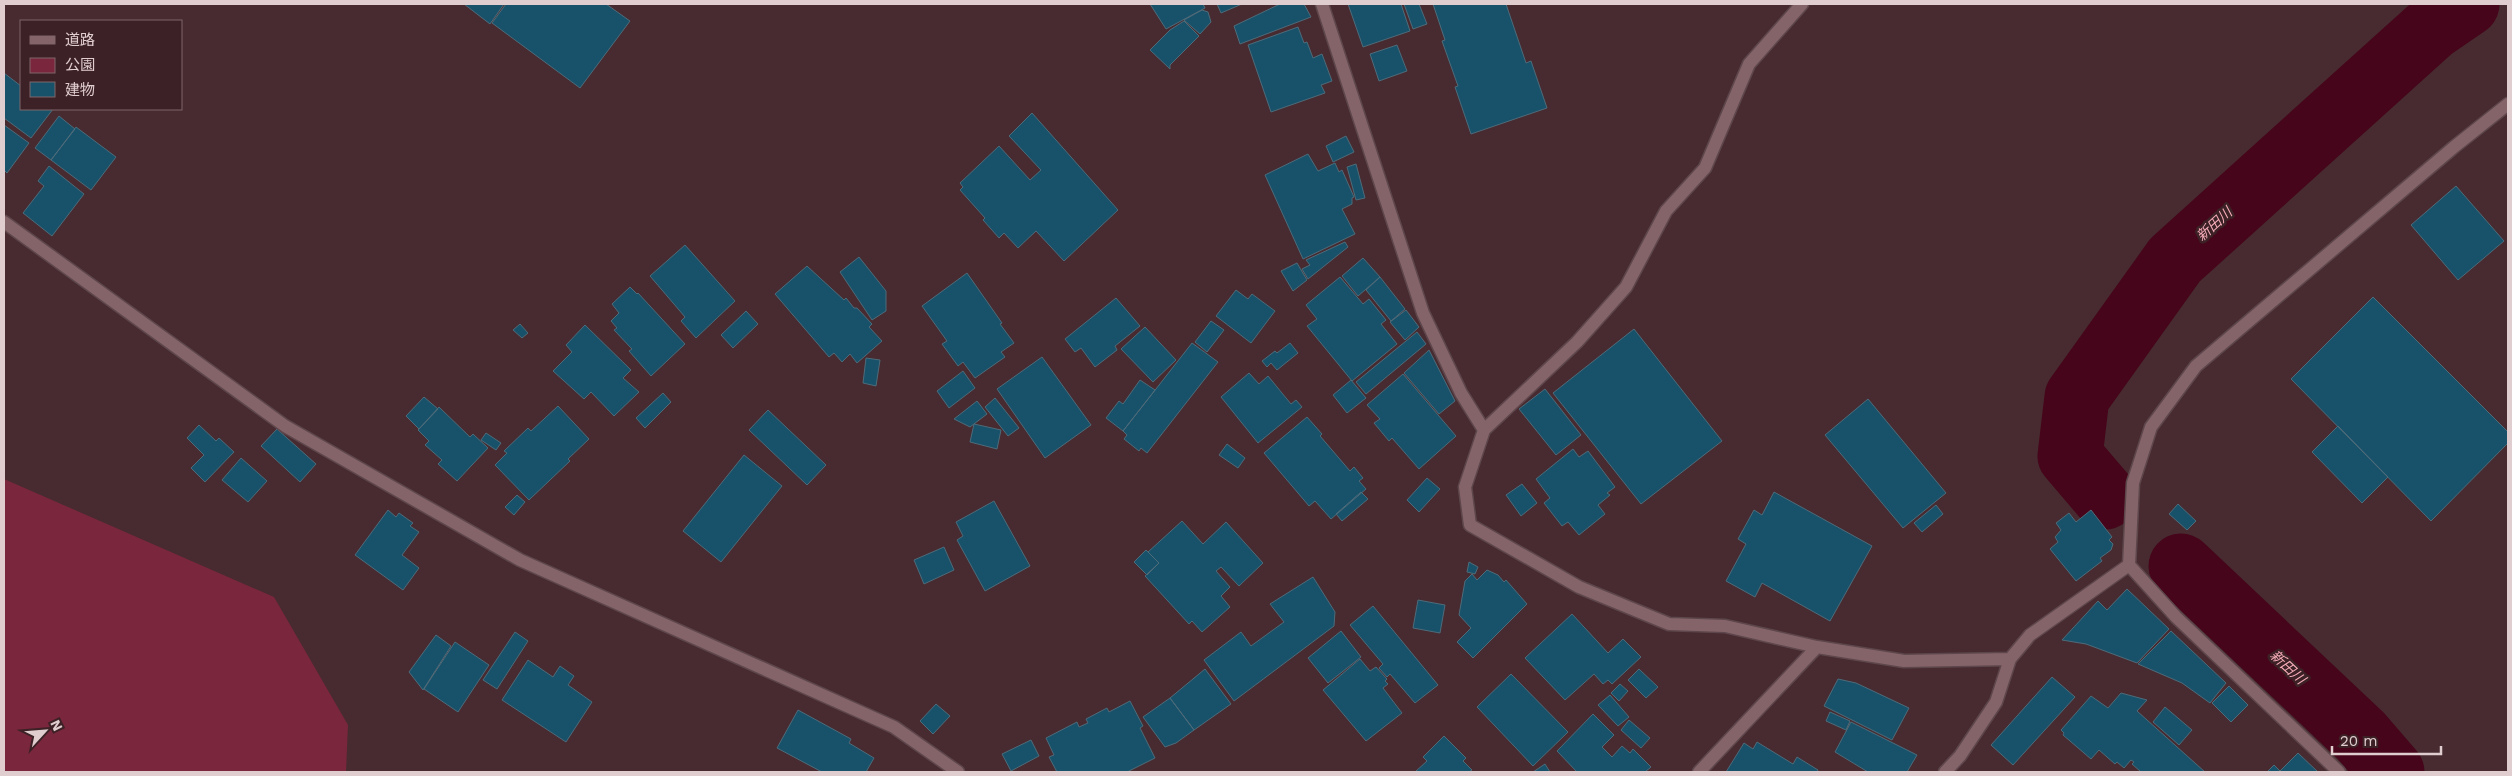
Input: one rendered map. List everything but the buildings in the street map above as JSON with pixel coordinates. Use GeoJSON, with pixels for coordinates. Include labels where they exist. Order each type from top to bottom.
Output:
{"type":"FeatureCollection","features":[{"type":"Feature","properties":{"kind":"street"},"geometry":{"type":"LineString","coordinates":[[1322,4],[1423,313],[1461,393],[1484,430]]}},
{"type":"Feature","properties":{"kind":"street"},"geometry":{"type":"LineString","coordinates":[[1802,4],[1749,64],[1704,168],[1666,210],[1626,287],[1577,342],[1484,430],[1465,487],[1470,525],[1579,587],[1669,624],[1725,626],[1817,647],[1904,661],[2010,659]]}},
{"type":"Feature","properties":{"kind":"street"},"geometry":{"type":"LineString","coordinates":[[2339,772],[2176,617],[2129,565],[2134,483],[2151,427],[2196,366],[2446,154],[2508,104]]}},
{"type":"Feature","properties":{"kind":"street"},"geometry":{"type":"LineString","coordinates":[[4,222],[285,426],[520,560],[894,726],[958,772]]}},
{"type":"Feature","properties":{"kind":"street"},"geometry":{"type":"LineString","coordinates":[[1945,772],[1960,756],[1996,702],[2010,659],[2030,635],[2129,565]]}},
{"type":"Feature","properties":{"kind":"street"},"geometry":{"type":"LineString","coordinates":[[1698,772],[1817,647]]}},
{"type":"Feature","properties":{"kind":"green space"},"geometry":{"type":"Polygon","coordinates":[[[4,479],[274,597],[348,725],[346,772],[4,772],[4,479]]]}},
{"type":"Feature","properties":{"kind":"waterway","name":"新田川"},"geometry":{"type":"LineString","coordinates":[[2105,497],[2070,456],[2077,397],[2175,260],[2432,28],[2467,4]]}},
{"type":"Feature","properties":{"kind":"waterway","name":"新田川"},"geometry":{"type":"LineString","coordinates":[[2181,566],[2361,736],[2392,772]]}}]}
